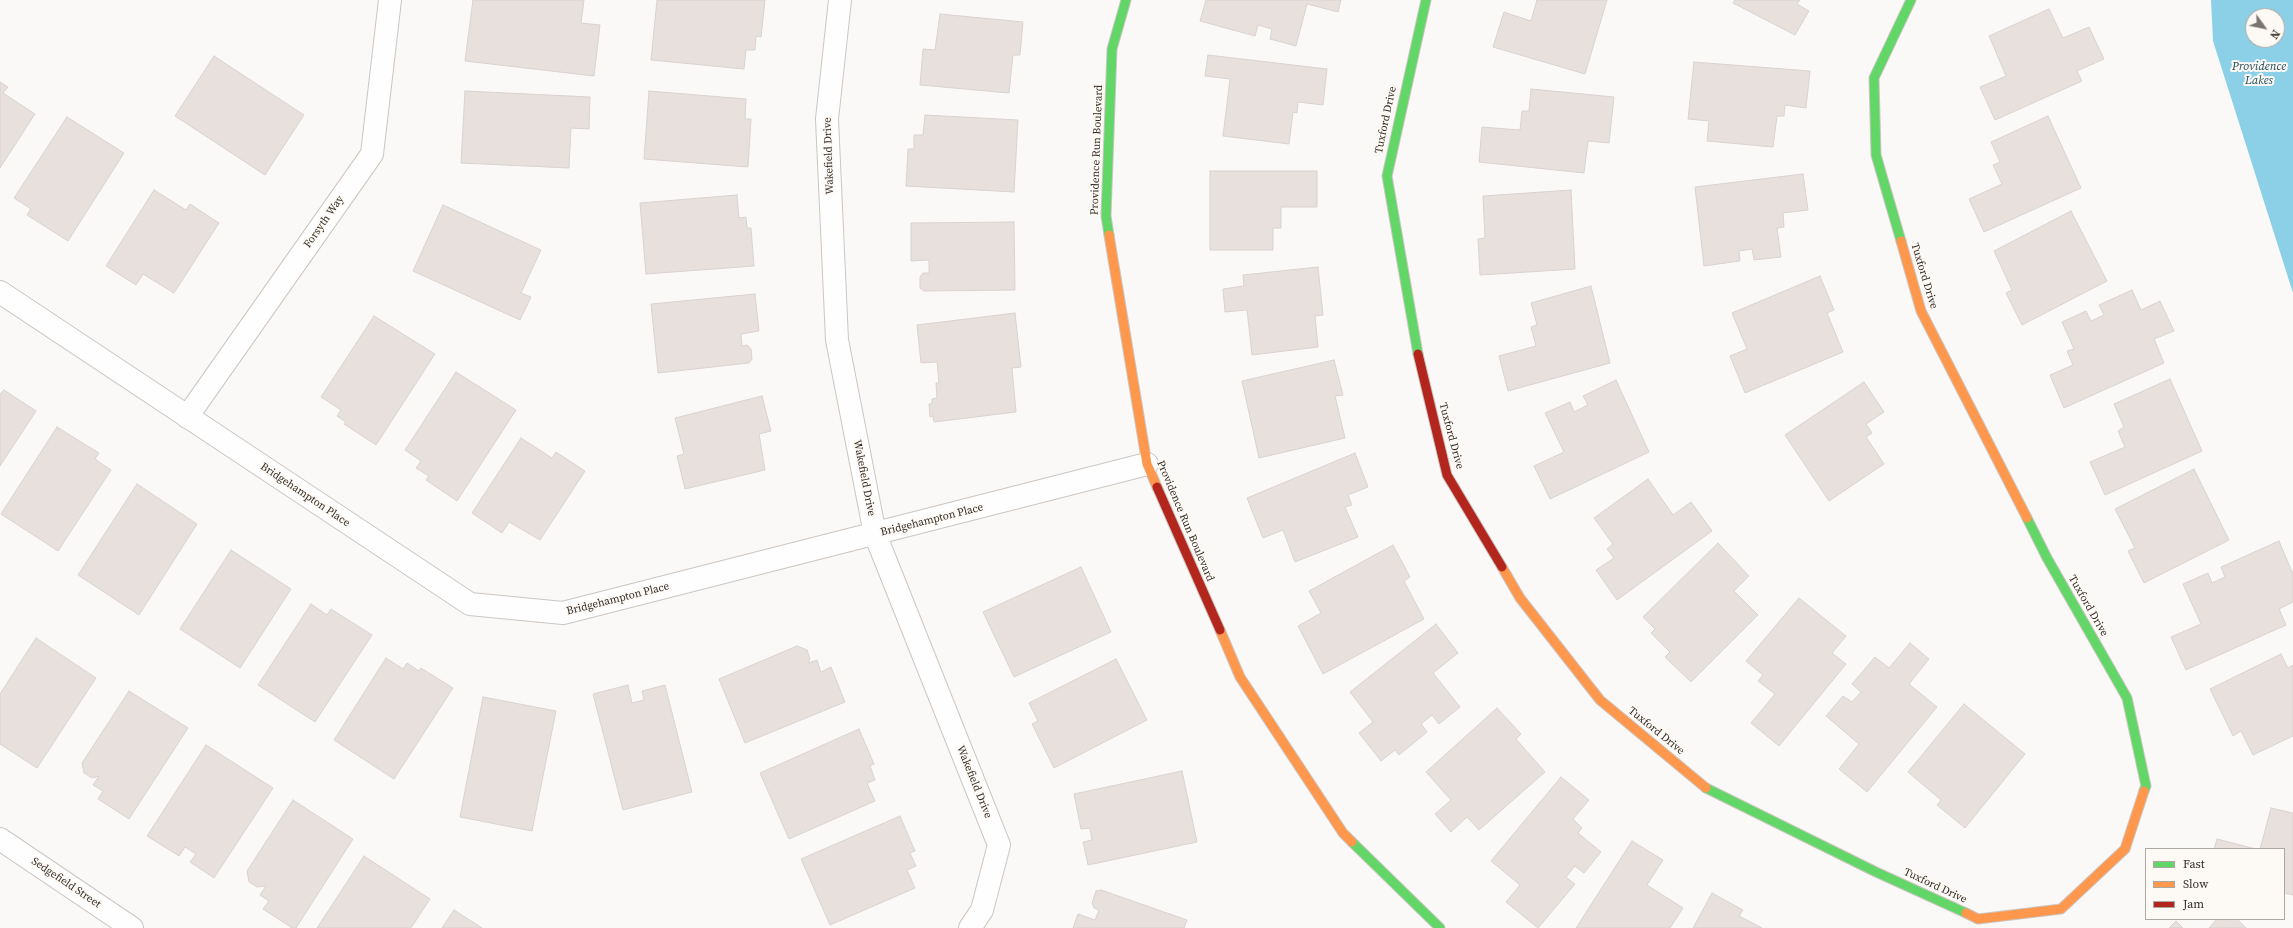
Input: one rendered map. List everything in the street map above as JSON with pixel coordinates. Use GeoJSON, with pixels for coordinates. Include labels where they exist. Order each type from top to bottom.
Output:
{"type":"FeatureCollection","features":[{"type":"Feature","properties":{"kind":"street","name":"Forsyth Way"},"geometry":{"type":"LineString","coordinates":[[187,417],[372,154],[390,0]]}},
{"type":"Feature","properties":{"kind":"street","name":"Wakefield Drive"},"geometry":{"type":"LineString","coordinates":[[840,0],[827,119],[837,340],[875,534],[999,845],[982,910],[970,928]]}},
{"type":"Feature","properties":{"kind":"street","name":"Providence Run Boulevard"},"geometry":{"type":"LineString","coordinates":[[1126,0],[1112,49],[1106,216],[1147,464],[1240,677],[1343,833],[1440,928]]}},
{"type":"Feature","properties":{"kind":"street","name":"Tuxford Drive"},"geometry":{"type":"LineString","coordinates":[[1426,0],[1387,176],[1419,361],[1448,475],[1520,598],[1600,700],[1707,789],[1876,872],[1978,919],[2061,909],[2125,849],[2146,786],[2127,698],[2047,558],[1921,311],[1876,155],[1874,78],[1911,0]]}},
{"type":"Feature","properties":{"kind":"street","name":"Bridgehampton Place"},"geometry":{"type":"LineString","coordinates":[[0,292],[470,604],[563,613],[1147,464]]}},
{"type":"Feature","properties":{"kind":"street","name":"Sedgefield Street"},"geometry":{"type":"LineString","coordinates":[[0,839],[132,928]]}},
{"type":"Feature","properties":{"kind":"water","name":"Providence Lakes"},"geometry":{"type":"Polygon","coordinates":[[[2211,0],[2293,0],[2293,293],[2213,41],[2211,0]]]}},
{"type":"Feature","properties":{"kind":"building"},"geometry":{"type":"Polygon","coordinates":[[[473,0],[584,0],[581,23],[600,25],[594,76],[465,61],[473,0]]]}},
{"type":"Feature","properties":{"kind":"building"},"geometry":{"type":"Polygon","coordinates":[[[657,0],[765,0],[761,37],[756,36],[755,50],[746,50],[744,69],[651,60],[657,0]]]}},
{"type":"Feature","properties":{"kind":"building"},"geometry":{"type":"Polygon","coordinates":[[[1206,0],[1341,0],[1338,12],[1307,4],[1296,46],[1270,39],[1272,29],[1258,25],[1255,36],[1200,21],[1206,0]]]}},
{"type":"Feature","properties":{"kind":"building"},"geometry":{"type":"Polygon","coordinates":[[[1537,0],[1607,0],[1585,74],[1493,47],[1504,12],[1531,21],[1537,0]]]}},
{"type":"Feature","properties":{"kind":"building"},"geometry":{"type":"Polygon","coordinates":[[[1735,0],[1800,0],[1797,4],[1809,11],[1795,35],[1733,3],[1735,0]]]}},
{"type":"Feature","properties":{"kind":"building"},"geometry":{"type":"Polygon","coordinates":[[[2049,9],[2063,38],[2089,27],[2104,59],[2077,71],[2082,81],[1995,120],[1980,87],[2006,76],[1989,36],[2049,9]]]}},
{"type":"Feature","properties":{"kind":"building"},"geometry":{"type":"Polygon","coordinates":[[[940,14],[1023,22],[1020,55],[1013,55],[1009,93],[920,85],[923,49],[935,50],[940,14]]]}},
{"type":"Feature","properties":{"kind":"building"},"geometry":{"type":"Polygon","coordinates":[[[1208,55],[1327,69],[1323,105],[1298,102],[1297,113],[1293,112],[1289,144],[1223,136],[1230,79],[1205,76],[1208,55]]]}},
{"type":"Feature","properties":{"kind":"building"},"geometry":{"type":"Polygon","coordinates":[[[214,56],[304,115],[265,175],[175,116],[214,56]]]}},
{"type":"Feature","properties":{"kind":"building"},"geometry":{"type":"Polygon","coordinates":[[[1694,62],[1810,71],[1806,108],[1785,105],[1784,116],[1777,116],[1773,147],[1707,141],[1709,121],[1688,119],[1694,62]]]}},
{"type":"Feature","properties":{"kind":"building"},"geometry":{"type":"Polygon","coordinates":[[[0,82],[8,87],[3,93],[35,114],[0,168],[0,82]]]}},
{"type":"Feature","properties":{"kind":"building"},"geometry":{"type":"Polygon","coordinates":[[[1531,89],[1614,97],[1609,143],[1588,141],[1584,173],[1479,162],[1482,127],[1520,130],[1522,111],[1529,111],[1531,89]]]}},
{"type":"Feature","properties":{"kind":"building"},"geometry":{"type":"Polygon","coordinates":[[[465,91],[590,97],[589,129],[571,128],[569,168],[461,163],[465,91]]]}},
{"type":"Feature","properties":{"kind":"building"},"geometry":{"type":"Polygon","coordinates":[[[649,91],[746,99],[745,119],[751,119],[748,167],[644,159],[649,91]]]}},
{"type":"Feature","properties":{"kind":"building"},"geometry":{"type":"Polygon","coordinates":[[[925,115],[1018,120],[1014,192],[906,186],[908,149],[914,149],[914,135],[923,135],[925,115]]]}},
{"type":"Feature","properties":{"kind":"building"},"geometry":{"type":"Polygon","coordinates":[[[2048,116],[2081,188],[1984,232],[1969,199],[2002,184],[1993,165],[2000,162],[1991,142],[2048,116]]]}},
{"type":"Feature","properties":{"kind":"building"},"geometry":{"type":"Polygon","coordinates":[[[67,117],[124,153],[68,241],[27,215],[31,209],[14,198],[67,117]]]}},
{"type":"Feature","properties":{"kind":"building"},"geometry":{"type":"Polygon","coordinates":[[[1210,171],[1317,171],[1317,207],[1281,207],[1281,228],[1273,228],[1273,250],[1210,250],[1210,171]]]}},
{"type":"Feature","properties":{"kind":"building"},"geometry":{"type":"Polygon","coordinates":[[[1803,174],[1808,210],[1783,213],[1784,227],[1777,228],[1781,257],[1754,260],[1752,249],[1739,251],[1740,261],[1704,266],[1695,187],[1803,174]]]}},
{"type":"Feature","properties":{"kind":"building"},"geometry":{"type":"Polygon","coordinates":[[[154,190],[186,210],[190,204],[219,223],[174,293],[143,274],[136,285],[106,266],[154,190]]]}},
{"type":"Feature","properties":{"kind":"building"},"geometry":{"type":"Polygon","coordinates":[[[1571,190],[1575,269],[1480,275],[1478,239],[1485,238],[1483,196],[1571,190]]]}},
{"type":"Feature","properties":{"kind":"building"},"geometry":{"type":"Polygon","coordinates":[[[737,195],[739,218],[746,217],[747,228],[751,228],[754,266],[646,274],[640,203],[737,195]]]}},
{"type":"Feature","properties":{"kind":"building"},"geometry":{"type":"Polygon","coordinates":[[[443,205],[541,250],[521,293],[531,297],[520,320],[413,271],[443,205]]]}},
{"type":"Feature","properties":{"kind":"building"},"geometry":{"type":"Polygon","coordinates":[[[2071,211],[2107,281],[2022,325],[2006,293],[2012,290],[1994,251],[2071,211]]]}},
{"type":"Feature","properties":{"kind":"building"},"geometry":{"type":"Polygon","coordinates":[[[1014,222],[1015,290],[924,291],[920,288],[920,277],[923,273],[929,273],[929,260],[911,261],[911,223],[1014,222]]]}},
{"type":"Feature","properties":{"kind":"building"},"geometry":{"type":"Polygon","coordinates":[[[1318,267],[1323,315],[1315,316],[1318,347],[1252,355],[1247,310],[1225,312],[1223,289],[1244,286],[1243,275],[1318,267]]]}},
{"type":"Feature","properties":{"kind":"building"},"geometry":{"type":"Polygon","coordinates":[[[1820,276],[1834,310],[1827,313],[1843,352],[1745,393],[1730,356],[1747,349],[1732,313],[1820,276]]]}},
{"type":"Feature","properties":{"kind":"building"},"geometry":{"type":"Polygon","coordinates":[[[1591,286],[1610,363],[1508,391],[1499,356],[1536,346],[1531,327],[1537,325],[1531,303],[1591,286]]]}},
{"type":"Feature","properties":{"kind":"building"},"geometry":{"type":"Polygon","coordinates":[[[2132,290],[2141,310],[2160,301],[2174,331],[2154,339],[2164,363],[2064,408],[2050,375],[2073,365],[2067,351],[2074,349],[2062,322],[2086,311],[2091,321],[2104,315],[2099,305],[2132,290]]]}},
{"type":"Feature","properties":{"kind":"building"},"geometry":{"type":"Polygon","coordinates":[[[755,294],[759,331],[741,334],[742,346],[747,345],[751,349],[752,359],[749,363],[658,373],[651,304],[755,294]]]}},
{"type":"Feature","properties":{"kind":"building"},"geometry":{"type":"Polygon","coordinates":[[[1015,313],[1021,367],[1012,368],[1016,412],[934,422],[933,416],[930,417],[929,404],[932,404],[932,399],[937,398],[936,383],[939,383],[937,362],[921,363],[917,325],[1015,313]]]}},
{"type":"Feature","properties":{"kind":"building"},"geometry":{"type":"Polygon","coordinates":[[[374,316],[435,354],[376,445],[344,424],[346,422],[337,416],[341,410],[321,397],[374,316]]]}},
{"type":"Feature","properties":{"kind":"building"},"geometry":{"type":"Polygon","coordinates":[[[1334,360],[1343,395],[1335,396],[1345,438],[1259,458],[1242,381],[1334,360]]]}},
{"type":"Feature","properties":{"kind":"building"},"geometry":{"type":"Polygon","coordinates":[[[456,372],[516,410],[457,501],[426,480],[429,476],[416,468],[421,461],[405,450],[456,372]]]}},
{"type":"Feature","properties":{"kind":"building"},"geometry":{"type":"Polygon","coordinates":[[[2170,379],[2202,451],[2105,495],[2090,462],[2125,447],[2118,431],[2124,427],[2114,404],[2170,379]]]}},
{"type":"Feature","properties":{"kind":"building"},"geometry":{"type":"Polygon","coordinates":[[[1616,380],[1649,452],[1550,499],[1534,466],[1564,452],[1545,413],[1570,402],[1574,412],[1588,405],[1583,396],[1616,380]]]}},
{"type":"Feature","properties":{"kind":"building"},"geometry":{"type":"Polygon","coordinates":[[[1864,382],[1884,412],[1866,424],[1872,433],[1866,437],[1884,464],[1829,501],[1785,435],[1864,382]]]}},
{"type":"Feature","properties":{"kind":"building"},"geometry":{"type":"Polygon","coordinates":[[[4,390],[36,411],[0,466],[0,394],[4,390]]]}},
{"type":"Feature","properties":{"kind":"building"},"geometry":{"type":"Polygon","coordinates":[[[762,396],[771,431],[759,434],[765,470],[685,489],[677,456],[684,454],[675,418],[762,396]]]}},
{"type":"Feature","properties":{"kind":"building"},"geometry":{"type":"Polygon","coordinates":[[[57,427],[99,453],[95,459],[111,470],[58,551],[1,514],[57,427]]]}},
{"type":"Feature","properties":{"kind":"building"},"geometry":{"type":"Polygon","coordinates":[[[521,438],[552,458],[556,452],[585,471],[540,540],[509,522],[502,533],[472,513],[521,438]]]}},
{"type":"Feature","properties":{"kind":"building"},"geometry":{"type":"Polygon","coordinates":[[[1355,453],[1368,487],[1348,495],[1352,505],[1345,507],[1358,537],[1295,562],[1283,530],[1263,538],[1247,498],[1355,453]]]}},
{"type":"Feature","properties":{"kind":"building"},"geometry":{"type":"Polygon","coordinates":[[[2194,469],[2229,540],[2144,583],[2128,551],[2135,548],[2115,509],[2194,469]]]}},
{"type":"Feature","properties":{"kind":"building"},"geometry":{"type":"Polygon","coordinates":[[[1648,479],[1673,515],[1691,502],[1712,531],[1617,600],[1596,570],[1614,558],[1607,549],[1613,544],[1594,518],[1648,479]]]}},
{"type":"Feature","properties":{"kind":"building"},"geometry":{"type":"Polygon","coordinates":[[[137,484],[197,524],[139,615],[78,575],[137,484]]]}},
{"type":"Feature","properties":{"kind":"building"},"geometry":{"type":"Polygon","coordinates":[[[2279,541],[2293,574],[2293,602],[2279,609],[2286,625],[2186,670],[2171,637],[2201,624],[2183,584],[2208,573],[2212,583],[2225,577],[2221,567],[2279,541]]]}},
{"type":"Feature","properties":{"kind":"building"},"geometry":{"type":"Polygon","coordinates":[[[1718,543],[1749,576],[1734,591],[1758,615],[1691,682],[1665,657],[1670,652],[1651,633],[1655,629],[1643,617],[1718,543]]]}},
{"type":"Feature","properties":{"kind":"building"},"geometry":{"type":"Polygon","coordinates":[[[1393,545],[1410,577],[1404,581],[1424,619],[1323,674],[1298,626],[1321,613],[1309,591],[1393,545]]]}},
{"type":"Feature","properties":{"kind":"building"},"geometry":{"type":"Polygon","coordinates":[[[231,550],[291,589],[240,668],[180,629],[231,550]]]}},
{"type":"Feature","properties":{"kind":"building"},"geometry":{"type":"Polygon","coordinates":[[[1081,567],[1111,632],[1014,677],[983,612],[1081,567]]]}},
{"type":"Feature","properties":{"kind":"building"},"geometry":{"type":"Polygon","coordinates":[[[1799,598],[1846,636],[1832,653],[1846,664],[1779,746],[1751,723],[1775,694],[1758,681],[1763,675],[1746,661],[1799,598]]]}},
{"type":"Feature","properties":{"kind":"building"},"geometry":{"type":"Polygon","coordinates":[[[311,604],[327,615],[331,609],[372,635],[315,722],[258,685],[311,604]]]}},
{"type":"Feature","properties":{"kind":"building"},"geometry":{"type":"Polygon","coordinates":[[[1436,624],[1458,653],[1433,673],[1460,707],[1439,724],[1432,715],[1421,724],[1427,732],[1399,755],[1395,750],[1381,761],[1359,733],[1373,722],[1350,692],[1436,624]]]}},
{"type":"Feature","properties":{"kind":"building"},"geometry":{"type":"Polygon","coordinates":[[[36,638],[96,678],[37,768],[0,744],[0,694],[36,638]]]}},
{"type":"Feature","properties":{"kind":"building"},"geometry":{"type":"Polygon","coordinates":[[[1910,643],[1929,659],[1909,684],[1937,707],[1867,792],[1839,769],[1859,744],[1826,716],[1843,696],[1852,702],[1861,692],[1852,684],[1875,657],[1889,668],[1910,643]]]}},
{"type":"Feature","properties":{"kind":"building"},"geometry":{"type":"Polygon","coordinates":[[[797,646],[807,650],[810,659],[808,663],[817,660],[821,672],[831,667],[845,702],[745,743],[719,679],[797,646]]]}},
{"type":"Feature","properties":{"kind":"building"},"geometry":{"type":"Polygon","coordinates":[[[2281,654],[2288,668],[2293,665],[2293,736],[2253,755],[2241,731],[2233,736],[2210,689],[2281,654]]]}},
{"type":"Feature","properties":{"kind":"building"},"geometry":{"type":"Polygon","coordinates":[[[386,658],[403,669],[407,663],[419,671],[421,668],[453,688],[394,779],[334,740],[386,658]]]}},
{"type":"Feature","properties":{"kind":"building"},"geometry":{"type":"Polygon","coordinates":[[[1116,659],[1147,720],[1054,768],[1032,724],[1038,721],[1029,703],[1116,659]]]}},
{"type":"Feature","properties":{"kind":"building"},"geometry":{"type":"Polygon","coordinates":[[[628,685],[632,703],[644,700],[642,691],[665,685],[692,792],[623,810],[593,694],[628,685]]]}},
{"type":"Feature","properties":{"kind":"building"},"geometry":{"type":"Polygon","coordinates":[[[129,691],[188,728],[129,819],[98,799],[103,791],[93,785],[99,776],[92,778],[84,773],[82,763],[129,691]]]}},
{"type":"Feature","properties":{"kind":"building"},"geometry":{"type":"Polygon","coordinates":[[[483,697],[556,711],[532,831],[460,817],[483,697]]]}},
{"type":"Feature","properties":{"kind":"building"},"geometry":{"type":"Polygon","coordinates":[[[1964,704],[2025,754],[1965,828],[1937,805],[1941,800],[1908,772],[1964,704]]]}},
{"type":"Feature","properties":{"kind":"building"},"geometry":{"type":"Polygon","coordinates":[[[1497,708],[1521,734],[1516,739],[1545,772],[1479,830],[1467,817],[1451,832],[1435,814],[1451,800],[1426,772],[1497,708]]]}},
{"type":"Feature","properties":{"kind":"building"},"geometry":{"type":"Polygon","coordinates":[[[859,729],[874,764],[870,766],[875,780],[867,783],[875,801],[789,839],[760,773],[859,729]]]}},
{"type":"Feature","properties":{"kind":"building"},"geometry":{"type":"Polygon","coordinates":[[[206,745],[273,788],[214,878],[190,862],[196,854],[185,847],[179,856],[147,836],[206,745]]]}},
{"type":"Feature","properties":{"kind":"building"},"geometry":{"type":"Polygon","coordinates":[[[1182,771],[1197,842],[1088,865],[1083,842],[1092,840],[1090,828],[1081,829],[1074,794],[1182,771]]]}},
{"type":"Feature","properties":{"kind":"building"},"geometry":{"type":"Polygon","coordinates":[[[1561,777],[1589,800],[1573,819],[1582,828],[1578,833],[1601,852],[1584,873],[1575,866],[1566,877],[1575,884],[1538,928],[1506,902],[1520,885],[1491,861],[1561,777]]]}},
{"type":"Feature","properties":{"kind":"building"},"geometry":{"type":"Polygon","coordinates":[[[293,800],[353,839],[296,928],[292,928],[263,909],[269,901],[260,895],[266,886],[257,887],[249,882],[247,871],[293,800]]]}},
{"type":"Feature","properties":{"kind":"building"},"geometry":{"type":"Polygon","coordinates":[[[2271,808],[2293,813],[2293,895],[2285,893],[2285,848],[2260,848],[2271,808]]]}},
{"type":"Feature","properties":{"kind":"building"},"geometry":{"type":"Polygon","coordinates":[[[900,816],[915,851],[910,853],[916,866],[907,870],[915,888],[830,925],[801,859],[900,816]]]}},
{"type":"Feature","properties":{"kind":"building"},"geometry":{"type":"Polygon","coordinates":[[[2217,839],[2252,848],[2214,848],[2217,839]]]}},
{"type":"Feature","properties":{"kind":"building"},"geometry":{"type":"Polygon","coordinates":[[[1632,841],[1663,860],[1647,885],[1683,908],[1670,928],[1576,928],[1632,841]]]}},
{"type":"Feature","properties":{"kind":"building"},"geometry":{"type":"Polygon","coordinates":[[[364,856],[430,899],[411,928],[317,928],[364,856]]]}},
{"type":"Feature","properties":{"kind":"building"},"geometry":{"type":"Polygon","coordinates":[[[1101,890],[1187,920],[1184,928],[1073,928],[1078,914],[1095,920],[1099,910],[1094,908],[1092,903],[1096,891],[1101,890]]]}},
{"type":"Feature","properties":{"kind":"building"},"geometry":{"type":"Polygon","coordinates":[[[1712,893],[1743,910],[1739,916],[1762,928],[1693,928],[1712,893]]]}},
{"type":"Feature","properties":{"kind":"building"},"geometry":{"type":"Polygon","coordinates":[[[454,910],[482,928],[442,928],[454,910]]]}},
{"type":"Feature","properties":{"kind":"building"},"geometry":{"type":"Polygon","coordinates":[[[2216,920],[2238,920],[2246,928],[2209,928],[2216,920]]]}},
{"type":"Feature","properties":{"kind":"building"},"geometry":{"type":"Polygon","coordinates":[[[2176,921],[2183,928],[2169,928],[2176,921]]]}},
{"type":"Feature","properties":{"kind":"traffic: fast"},"geometry":{"type":"LineString","coordinates":[[1109,235],[1106,216],[1112,49],[1126,0]]}},
{"type":"Feature","properties":{"kind":"traffic: fast"},"geometry":{"type":"LineString","coordinates":[[1418,354],[1387,176],[1426,0]]}},
{"type":"Feature","properties":{"kind":"traffic: fast"},"geometry":{"type":"LineString","coordinates":[[1901,241],[1876,155],[1874,78],[1911,0]]}},
{"type":"Feature","properties":{"kind":"traffic: fast"},"geometry":{"type":"LineString","coordinates":[[2027,518],[2047,558],[2127,698],[2146,786],[2144,791]]}},
{"type":"Feature","properties":{"kind":"traffic: fast"},"geometry":{"type":"LineString","coordinates":[[1706,788],[1876,872],[1966,913]]}},
{"type":"Feature","properties":{"kind":"traffic: fast"},"geometry":{"type":"LineString","coordinates":[[1352,842],[1440,928]]}},
{"type":"Feature","properties":{"kind":"traffic: slow"},"geometry":{"type":"LineString","coordinates":[[1109,235],[1147,464],[1157,487]]}},
{"type":"Feature","properties":{"kind":"traffic: slow"},"geometry":{"type":"LineString","coordinates":[[1901,241],[1921,311],[2027,518]]}},
{"type":"Feature","properties":{"kind":"traffic: slow"},"geometry":{"type":"LineString","coordinates":[[1502,567],[1520,598],[1600,700],[1706,788]]}},
{"type":"Feature","properties":{"kind":"traffic: slow"},"geometry":{"type":"LineString","coordinates":[[1220,630],[1240,677],[1343,833],[1352,842]]}},
{"type":"Feature","properties":{"kind":"traffic: slow"},"geometry":{"type":"LineString","coordinates":[[1966,913],[1978,919],[2061,909],[2125,849],[2144,791]]}},
{"type":"Feature","properties":{"kind":"traffic: jam"},"geometry":{"type":"LineString","coordinates":[[1418,354],[1447,475],[1502,567]]}},
{"type":"Feature","properties":{"kind":"traffic: jam"},"geometry":{"type":"LineString","coordinates":[[1157,487],[1220,630]]}}]}
